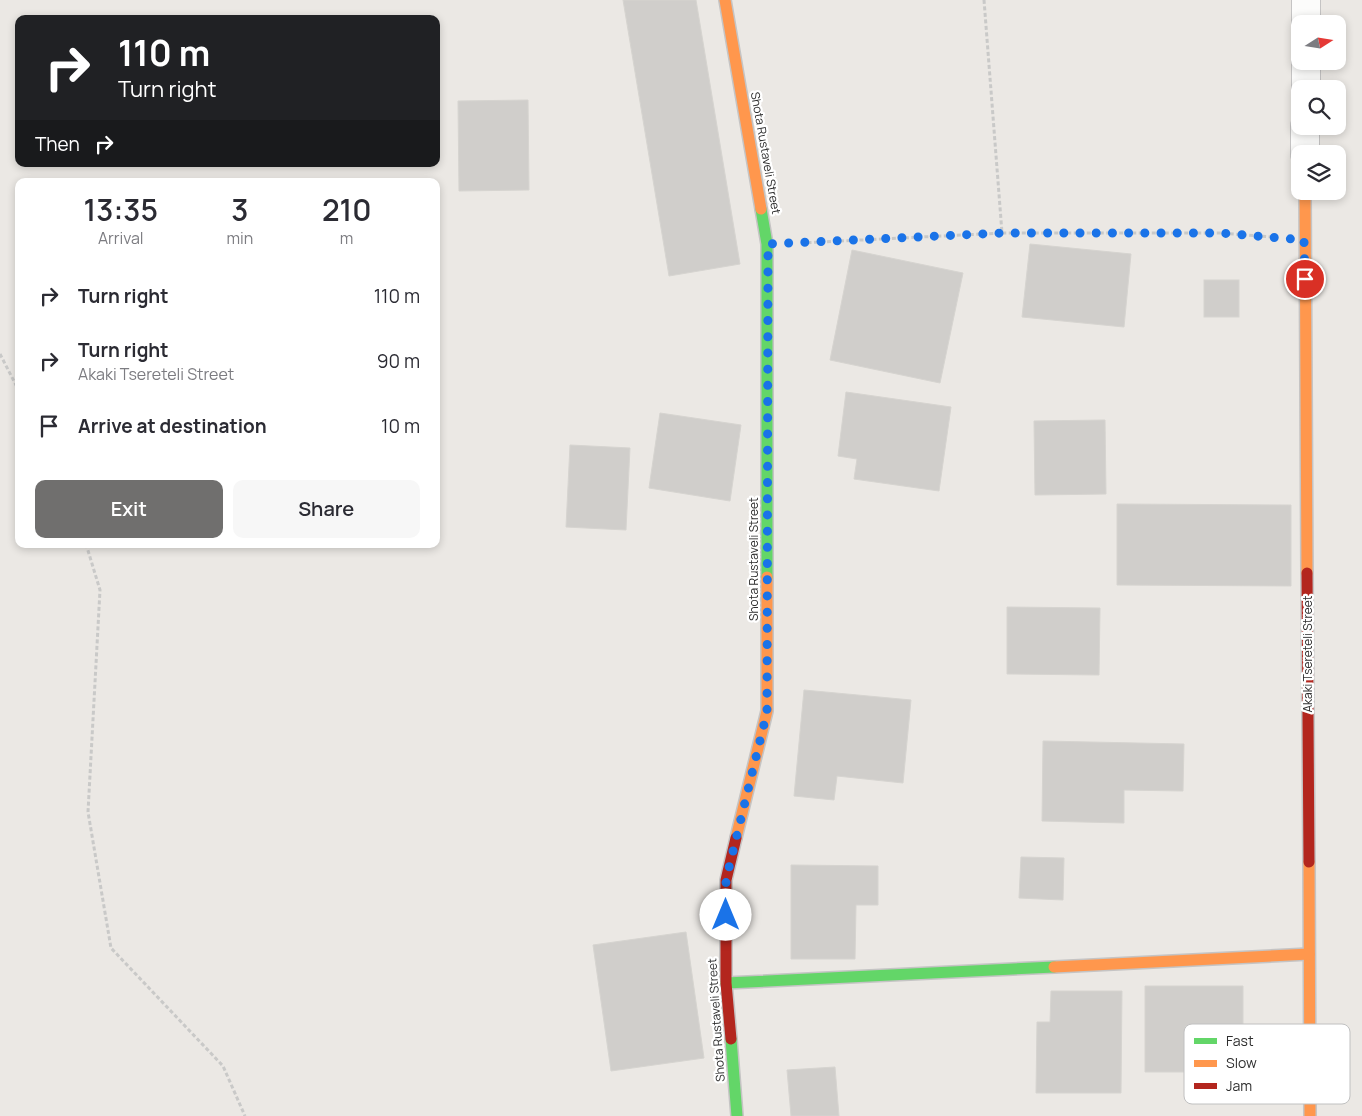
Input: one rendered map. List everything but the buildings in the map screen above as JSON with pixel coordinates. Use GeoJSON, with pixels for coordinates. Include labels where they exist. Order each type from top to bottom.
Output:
{"type":"FeatureCollection","features":[{"type":"Feature","properties":{"kind":"street","name":"Shota Rustaveli Street"},"geometry":{"type":"LineString","coordinates":[[726,0],[768,244],[767,712],[726,880],[726,983],[737,1116]]}},
{"type":"Feature","properties":{"kind":"street"},"geometry":{"type":"LineString","coordinates":[[1306,0],[1306,15]]}},
{"type":"Feature","properties":{"kind":"street","name":"Akaki Tsereteli Street"},"geometry":{"type":"LineString","coordinates":[[1305,200],[1309,1024]]}},
{"type":"Feature","properties":{"kind":"street"},"geometry":{"type":"LineString","coordinates":[[726,983],[1309,954]]}},
{"type":"Feature","properties":{"kind":"path"},"geometry":{"type":"LineString","coordinates":[[984,0],[1002,233]]}},
{"type":"Feature","properties":{"kind":"path"},"geometry":{"type":"LineString","coordinates":[[768,244],[1002,233],[1221,233],[1304,240]]}},
{"type":"Feature","properties":{"kind":"path"},"geometry":{"type":"LineString","coordinates":[[0,354],[15,383]]}},
{"type":"Feature","properties":{"kind":"path"},"geometry":{"type":"LineString","coordinates":[[87,548],[100,590],[88,812],[111,948],[223,1066],[245,1116]]}},
{"type":"Feature","properties":{"kind":"traffic: fast"},"geometry":{"type":"LineString","coordinates":[[761,209],[767,244],[767,577]]}},
{"type":"Feature","properties":{"kind":"traffic: fast"},"geometry":{"type":"LineString","coordinates":[[726,983],[1054,967]]}},
{"type":"Feature","properties":{"kind":"traffic: fast"},"geometry":{"type":"LineString","coordinates":[[731,1039],[737,1116]]}},
{"type":"Feature","properties":{"kind":"traffic: slow"},"geometry":{"type":"LineString","coordinates":[[725,0],[761,209]]}},
{"type":"Feature","properties":{"kind":"traffic: slow"},"geometry":{"type":"LineString","coordinates":[[1305,200],[1307,573]]}},
{"type":"Feature","properties":{"kind":"traffic: slow"},"geometry":{"type":"LineString","coordinates":[[736,838],[767,711],[767,577]]}},
{"type":"Feature","properties":{"kind":"traffic: slow"},"geometry":{"type":"LineString","coordinates":[[1309,862],[1310,1024]]}},
{"type":"Feature","properties":{"kind":"traffic: slow"},"geometry":{"type":"LineString","coordinates":[[1054,967],[1309,954]]}},
{"type":"Feature","properties":{"kind":"traffic: slow"},"geometry":{"type":"LineString","coordinates":[[1310,1104],[1310,1116]]}},
{"type":"Feature","properties":{"kind":"traffic: jam"},"geometry":{"type":"LineString","coordinates":[[1307,573],[1309,862]]}},
{"type":"Feature","properties":{"kind":"traffic: jam"},"geometry":{"type":"LineString","coordinates":[[731,1039],[726,983],[726,880],[736,838]]}},
{"type":"Feature","properties":{"kind":"route"},"geometry":{"type":"LineString","coordinates":[[726,915],[726,880],[767,712],[768,244],[1002,233],[1221,233],[1304,240],[1305,279]]}}]}
